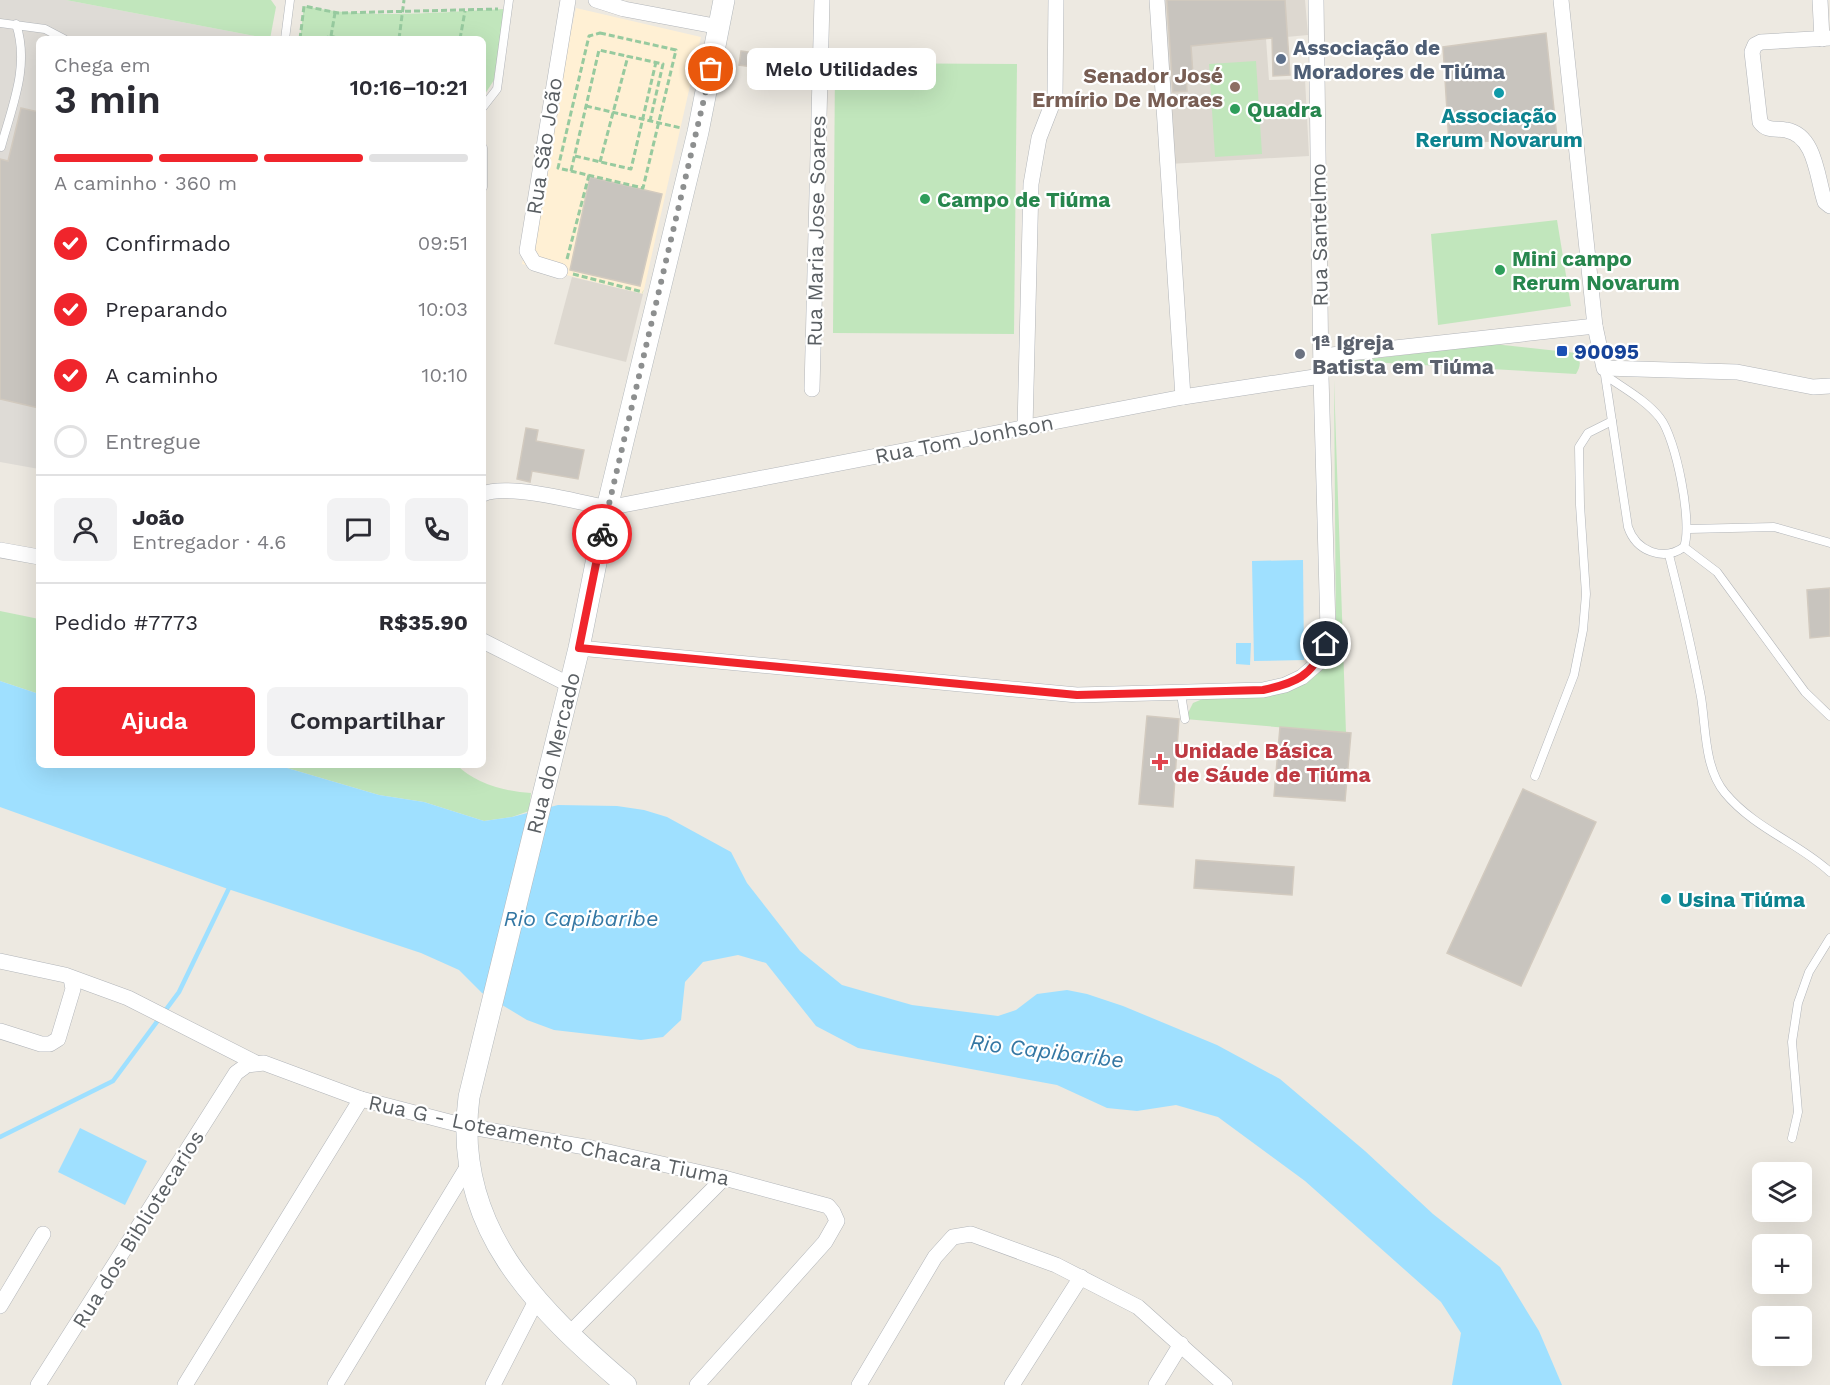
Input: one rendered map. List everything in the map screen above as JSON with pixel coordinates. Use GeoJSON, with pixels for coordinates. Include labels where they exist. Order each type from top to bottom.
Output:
{"type":"FeatureCollection","features":[{"type":"Feature","properties":{"kind":"main road","name":"Rua do Mercado"},"geometry":{"type":"LineString","coordinates":[[626,1385],[568,1335],[536,1301],[503,1256],[486,1220],[468,1166],[465,1126],[469,1097],[579,648],[607,508],[698,132],[724,0]]}},
{"type":"Feature","properties":{"kind":"street","name":"Rua São João"},"geometry":{"type":"LineString","coordinates":[[562,271],[534,263],[529,259],[527,251],[568,0]]}},
{"type":"Feature","properties":{"kind":"street"},"geometry":{"type":"LineString","coordinates":[[596,0],[624,9],[720,27]]}},
{"type":"Feature","properties":{"kind":"street","name":"Rua Maria Jose Soares"},"geometry":{"type":"LineString","coordinates":[[812,389],[822,0]]}},
{"type":"Feature","properties":{"kind":"street"},"geometry":{"type":"LineString","coordinates":[[1025,428],[1031,183],[1034,155],[1055,97],[1056,0]]}},
{"type":"Feature","properties":{"kind":"street"},"geometry":{"type":"LineString","coordinates":[[1157,0],[1183,396]]}},
{"type":"Feature","properties":{"kind":"street","name":"Rua Santelmo"},"geometry":{"type":"LineString","coordinates":[[1181,694],[1263,690],[1285,686],[1302,677],[1318,663],[1326,644],[1328,629],[1321,376],[1316,0]]}},
{"type":"Feature","properties":{"kind":"street"},"geometry":{"type":"LineString","coordinates":[[1561,0],[1595,326],[1604,371],[1737,372],[1813,387],[1830,386]]}},
{"type":"Feature","properties":{"kind":"street"},"geometry":{"type":"LineString","coordinates":[[1820,0],[1826,39],[1761,42],[1753,48],[1760,122],[1767,128],[1796,133],[1804,140],[1810,149],[1825,202],[1830,206]]}},
{"type":"Feature","properties":{"kind":"street"},"geometry":{"type":"LineString","coordinates":[[1322,356],[1595,326]]}},
{"type":"Feature","properties":{"kind":"street","name":"Rua Tom Jonhson"},"geometry":{"type":"LineString","coordinates":[[607,508],[1183,396],[1321,376]]}},
{"type":"Feature","properties":{"kind":"street"},"geometry":{"type":"LineString","coordinates":[[486,493],[495,490],[554,496],[607,508]]}},
{"type":"Feature","properties":{"kind":"street"},"geometry":{"type":"LineString","coordinates":[[0,550],[36,556]]}},
{"type":"Feature","properties":{"kind":"street"},"geometry":{"type":"LineString","coordinates":[[486,642],[570,684]]}},
{"type":"Feature","properties":{"kind":"street"},"geometry":{"type":"LineString","coordinates":[[579,648],[1077,695],[1181,694]]}},
{"type":"Feature","properties":{"kind":"street","name":"Rua G - Loteamento Chacara Tiuma"},"geometry":{"type":"LineString","coordinates":[[0,961],[65,975],[128,998],[256,1063],[276,1066],[361,1099],[465,1126],[528,1135],[724,1178],[828,1206],[837,1221],[825,1242],[697,1385]]}},
{"type":"Feature","properties":{"kind":"street"},"geometry":{"type":"LineString","coordinates":[[0,1031],[41,1044],[51,1044],[58,1039],[74,989],[71,978]]}},
{"type":"Feature","properties":{"kind":"street","name":"Rua dos Bibliotecarios"},"geometry":{"type":"LineString","coordinates":[[38,1385],[236,1073],[256,1063]]}},
{"type":"Feature","properties":{"kind":"street"},"geometry":{"type":"LineString","coordinates":[[185,1385],[361,1099]]}},
{"type":"Feature","properties":{"kind":"street"},"geometry":{"type":"LineString","coordinates":[[334,1385],[468,1166]]}},
{"type":"Feature","properties":{"kind":"street"},"geometry":{"type":"LineString","coordinates":[[568,1335],[724,1178]]}},
{"type":"Feature","properties":{"kind":"street"},"geometry":{"type":"LineString","coordinates":[[0,1306],[43,1234]]}},
{"type":"Feature","properties":{"kind":"street"},"geometry":{"type":"LineString","coordinates":[[859,1385],[935,1257],[953,1238],[970,1234],[1045,1260],[1138,1307],[1225,1385]]}},
{"type":"Feature","properties":{"kind":"street"},"geometry":{"type":"LineString","coordinates":[[1012,1385],[1081,1277]]}},
{"type":"Feature","properties":{"kind":"street"},"geometry":{"type":"LineString","coordinates":[[493,1385],[536,1301]]}},
{"type":"Feature","properties":{"kind":"street"},"geometry":{"type":"LineString","coordinates":[[1156,1385],[1181,1344]]}},
{"type":"Feature","properties":{"kind":"lane"},"geometry":{"type":"LineString","coordinates":[[285,36],[290,0]]}},
{"type":"Feature","properties":{"kind":"lane"},"geometry":{"type":"LineString","coordinates":[[486,103],[497,88],[509,0]]}},
{"type":"Feature","properties":{"kind":"lane"},"geometry":{"type":"LineString","coordinates":[[0,23],[45,29],[58,36]]}},
{"type":"Feature","properties":{"kind":"lane"},"geometry":{"type":"LineString","coordinates":[[1,147],[22,67],[23,49],[16,24]]}},
{"type":"Feature","properties":{"kind":"lane"},"geometry":{"type":"LineString","coordinates":[[1604,371],[1631,536],[1643,549],[1669,555],[1684,548]]}},
{"type":"Feature","properties":{"kind":"lane"},"geometry":{"type":"LineString","coordinates":[[1604,371],[1644,404],[1665,425],[1674,451],[1689,529],[1684,548]]}},
{"type":"Feature","properties":{"kind":"lane"},"geometry":{"type":"LineString","coordinates":[[1535,776],[1574,675],[1583,630],[1586,594],[1579,447],[1587,433],[1612,421]]}},
{"type":"Feature","properties":{"kind":"lane"},"geometry":{"type":"LineString","coordinates":[[1689,529],[1774,527],[1830,543]]}},
{"type":"Feature","properties":{"kind":"lane"},"geometry":{"type":"LineString","coordinates":[[1684,548],[1717,572],[1805,692],[1830,716]]}},
{"type":"Feature","properties":{"kind":"lane"},"geometry":{"type":"LineString","coordinates":[[1669,555],[1701,698],[1714,774],[1723,791],[1737,806],[1764,828],[1830,872]]}},
{"type":"Feature","properties":{"kind":"lane"},"geometry":{"type":"LineString","coordinates":[[1181,694],[1185,719]]}},
{"type":"Feature","properties":{"kind":"lane"},"geometry":{"type":"LineString","coordinates":[[1792,1138],[1798,1112],[1792,1042],[1798,1003],[1809,972],[1830,938]]}},
{"type":"Feature","properties":{"kind":"path"},"geometry":{"type":"LineString","coordinates":[[399,36],[404,0]]}},
{"type":"Feature","properties":{"kind":"path"},"geometry":{"type":"LineString","coordinates":[[300,36],[304,6],[335,13],[402,14],[504,9]]}},
{"type":"Feature","properties":{"kind":"path"},"geometry":{"type":"LineString","coordinates":[[461,36],[465,10]]}},
{"type":"Feature","properties":{"kind":"path"},"geometry":{"type":"LineString","coordinates":[[331,36],[335,13]]}},
{"type":"Feature","properties":{"kind":"path"},"geometry":{"type":"LineString","coordinates":[[600,33],[676,50],[659,123],[643,188],[558,168],[589,36],[600,33]]}},
{"type":"Feature","properties":{"kind":"path"},"geometry":{"type":"LineString","coordinates":[[571,171],[599,50],[663,64],[650,121]]}},
{"type":"Feature","properties":{"kind":"path"},"geometry":{"type":"LineString","coordinates":[[600,162],[628,56]]}},
{"type":"Feature","properties":{"kind":"path"},"geometry":{"type":"LineString","coordinates":[[575,156],[631,169],[656,62]]}},
{"type":"Feature","properties":{"kind":"path"},"geometry":{"type":"LineString","coordinates":[[586,106],[698,132]]}},
{"type":"Feature","properties":{"kind":"path"},"geometry":{"type":"LineString","coordinates":[[589,175],[562,271],[658,296]]}},
{"type":"Feature","properties":{"kind":"shaded area"},"geometry":{"type":"Polygon","coordinates":[[[0,0],[66,0],[254,36],[36,36],[36,468],[0,462],[0,0]]]}},
{"type":"Feature","properties":{"kind":"shaded area","name":"Senador José Ermírio De Moraes"},"geometry":{"type":"Polygon","coordinates":[[[1159,0],[1305,0],[1308,35],[1266,39],[1269,80],[1305,79],[1309,156],[1169,164],[1159,0]]]}},
{"type":"Feature","properties":{"kind":"shaded area"},"geometry":{"type":"Polygon","coordinates":[[[576,8],[701,37],[643,294],[522,264],[576,8]]]}},
{"type":"Feature","properties":{"kind":"shaded area"},"geometry":{"type":"Polygon","coordinates":[[[572,277],[643,294],[626,362],[554,344],[572,277]]]}},
{"type":"Feature","properties":{"kind":"green space"},"geometry":{"type":"Polygon","coordinates":[[[66,0],[271,0],[276,7],[271,36],[254,36],[66,0]]]}},
{"type":"Feature","properties":{"kind":"green space"},"geometry":{"type":"Polygon","coordinates":[[[304,6],[378,14],[504,9],[494,80],[486,92],[486,36],[300,36],[304,6]]]}},
{"type":"Feature","properties":{"kind":"green space","name":"Quadra"},"geometry":{"type":"Polygon","coordinates":[[[1256,61],[1262,154],[1215,157],[1209,64],[1256,61]]]}},
{"type":"Feature","properties":{"kind":"green space","name":"Campo de Tiúma"},"geometry":{"type":"Polygon","coordinates":[[[835,63],[1017,64],[1014,334],[833,333],[835,63]]]}},
{"type":"Feature","properties":{"kind":"green space","name":"Mini campo Rerum Novarum"},"geometry":{"type":"Polygon","coordinates":[[[1557,220],[1571,306],[1438,325],[1431,234],[1557,220]]]}},
{"type":"Feature","properties":{"kind":"green space"},"geometry":{"type":"Polygon","coordinates":[[[1494,344],[1576,353],[1580,366],[1576,374],[1353,361],[1494,344]]]}},
{"type":"Feature","properties":{"kind":"green space"},"geometry":{"type":"Polygon","coordinates":[[[1334,380],[1346,733],[1185,719],[1193,703],[1205,698],[1307,683],[1323,669],[1336,640],[1334,380]]]}},
{"type":"Feature","properties":{"kind":"green space"},"geometry":{"type":"Polygon","coordinates":[[[0,611],[36,618],[36,693],[0,681],[0,611]]]}},
{"type":"Feature","properties":{"kind":"green space"},"geometry":{"type":"Polygon","coordinates":[[[287,768],[460,768],[481,782],[511,791],[531,793],[529,811],[512,817],[484,821],[424,802],[379,795],[287,768]]]}},
{"type":"Feature","properties":{"kind":"water"},"geometry":{"type":"Polygon","coordinates":[[[1303,560],[1304,660],[1254,661],[1252,561],[1303,560]]]}},
{"type":"Feature","properties":{"kind":"water"},"geometry":{"type":"Polygon","coordinates":[[[1236,643],[1251,643],[1250,665],[1236,664],[1236,643]]]}},
{"type":"Feature","properties":{"kind":"water","name":"Rio Capibaribe"},"geometry":{"type":"Polygon","coordinates":[[[0,681],[36,693],[36,768],[287,768],[379,795],[424,802],[484,821],[512,817],[558,805],[617,806],[644,810],[667,817],[731,852],[747,883],[800,951],[842,985],[912,1005],[998,1016],[1016,1010],[1037,994],[1067,990],[1087,994],[1123,1006],[1217,1045],[1280,1079],[1365,1151],[1433,1214],[1500,1267],[1539,1331],[1562,1385],[1452,1385],[1461,1333],[1441,1302],[1305,1181],[1218,1117],[1176,1105],[1137,1111],[1107,1108],[1057,1085],[858,1048],[816,1026],[766,963],[738,955],[703,962],[685,982],[681,1020],[663,1037],[641,1040],[554,1030],[527,1020],[482,993],[459,970],[421,953],[228,889],[0,807],[0,681]]]}},
{"type":"Feature","properties":{"kind":"water"},"geometry":{"type":"Polygon","coordinates":[[[80,1128],[147,1161],[125,1205],[58,1172],[80,1128]]]}},
{"type":"Feature","properties":{"kind":"building"},"geometry":{"type":"Polygon","coordinates":[[[1167,0],[1285,0],[1290,75],[1273,76],[1272,38],[1191,46],[1193,75],[1186,76],[1187,91],[1173,92],[1167,0]]]}},
{"type":"Feature","properties":{"kind":"building","name":"Associação Rerum Novarum"},"geometry":{"type":"Polygon","coordinates":[[[1546,33],[1557,138],[1449,143],[1443,47],[1546,33]]]}},
{"type":"Feature","properties":{"kind":"building"},"geometry":{"type":"Polygon","coordinates":[[[741,51],[769,55],[767,69],[739,65],[741,51]]]}},
{"type":"Feature","properties":{"kind":"building"},"geometry":{"type":"Polygon","coordinates":[[[21,108],[36,111],[36,407],[0,399],[0,159],[8,161],[21,108]]]}},
{"type":"Feature","properties":{"kind":"building"},"geometry":{"type":"Polygon","coordinates":[[[590,177],[662,194],[640,286],[570,270],[590,177]]]}},
{"type":"Feature","properties":{"kind":"building"},"geometry":{"type":"Polygon","coordinates":[[[526,428],[538,430],[536,441],[584,450],[578,479],[532,471],[530,482],[517,479],[526,428]]]}},
{"type":"Feature","properties":{"kind":"building"},"geometry":{"type":"Polygon","coordinates":[[[1830,588],[1830,636],[1810,638],[1807,590],[1830,588]]]}},
{"type":"Feature","properties":{"kind":"building","name":"Unidade Básica de Sáude de Tiúma"},"geometry":{"type":"Polygon","coordinates":[[[1147,716],[1179,719],[1173,807],[1139,804],[1147,716]]]}},
{"type":"Feature","properties":{"kind":"building"},"geometry":{"type":"Polygon","coordinates":[[[1280,727],[1351,733],[1345,801],[1274,796],[1280,727]]]}},
{"type":"Feature","properties":{"kind":"building"},"geometry":{"type":"Polygon","coordinates":[[[1523,789],[1596,822],[1521,986],[1447,953],[1523,789]]]}},
{"type":"Feature","properties":{"kind":"building"},"geometry":{"type":"Polygon","coordinates":[[[1196,860],[1294,867],[1292,895],[1194,888],[1196,860]]]}},
{"type":"Feature","properties":{"kind":"waterway"},"geometry":{"type":"LineString","coordinates":[[0,1137],[113,1081],[179,992],[230,886]]}},
{"type":"Feature","properties":{"kind":"way so far"},"geometry":{"type":"LineString","coordinates":[[602,534],[711,69]]}},
{"type":"Feature","properties":{"kind":"place","name":"Associação de Moradores de Tiúma"},"geometry":{"type":"Point","coordinates":[1281,59]}},
{"type":"Feature","properties":{"kind":"place","name":"Melo Utilidades"},"geometry":{"type":"Point","coordinates":[711,69]}},
{"type":"Feature","properties":{"kind":"place","name":"Senador José Ermírio De Moraes"},"geometry":{"type":"Point","coordinates":[1235,87]}},
{"type":"Feature","properties":{"kind":"place","name":"Associação Rerum Novarum"},"geometry":{"type":"Point","coordinates":[1499,93]}},
{"type":"Feature","properties":{"kind":"place","name":"Quadra"},"geometry":{"type":"Point","coordinates":[1235,109]}},
{"type":"Feature","properties":{"kind":"place","name":"Campo de Tiúma"},"geometry":{"type":"Point","coordinates":[925,199]}},
{"type":"Feature","properties":{"kind":"place","name":"Mini campo Rerum Novarum"},"geometry":{"type":"Point","coordinates":[1500,270]}},
{"type":"Feature","properties":{"kind":"place","name":"90095"},"geometry":{"type":"Point","coordinates":[1562,351]}},
{"type":"Feature","properties":{"kind":"place","name":"1ª Igreja Batista em Tiúma"},"geometry":{"type":"Point","coordinates":[1300,354]}},
{"type":"Feature","properties":{"kind":"place","name":"Unidade Básica de Sáude de Tiúma"},"geometry":{"type":"Point","coordinates":[1160,762]}},
{"type":"Feature","properties":{"kind":"place","name":"Usina Tiúma"},"geometry":{"type":"Point","coordinates":[1666,899]}},
{"type":"Feature","properties":{"kind":"route"},"geometry":{"type":"LineString","coordinates":[[602,534],[579,648],[1077,695],[1181,694],[1263,690],[1285,686],[1302,677],[1318,663],[1326,644]]}}]}
